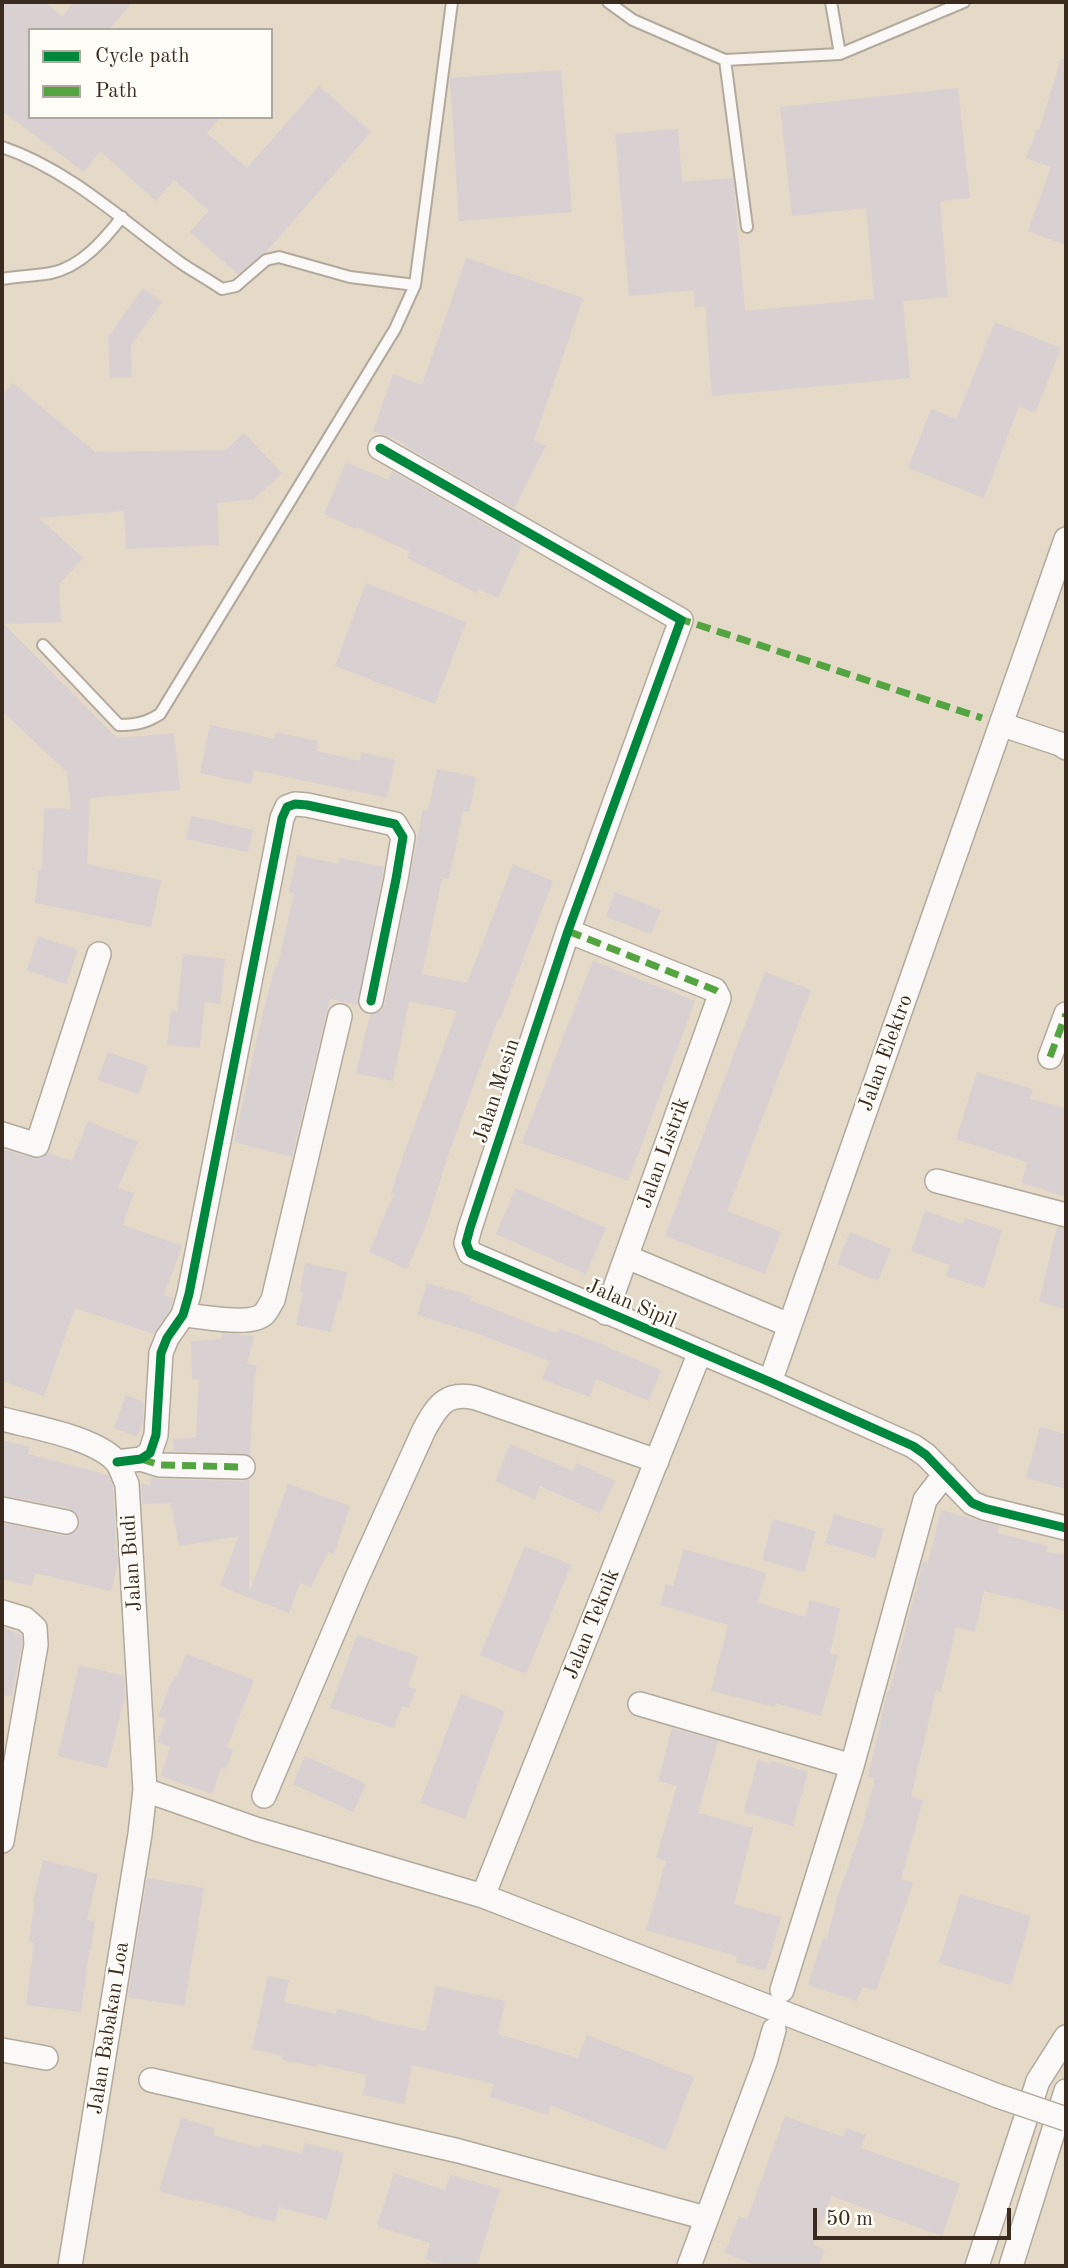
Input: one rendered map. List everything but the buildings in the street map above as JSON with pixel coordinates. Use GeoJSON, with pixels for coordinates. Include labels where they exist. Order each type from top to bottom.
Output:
{"type":"FeatureCollection","features":[{"type":"Feature","properties":{"kind":"street"},"geometry":{"type":"LineString","coordinates":[[380,448],[681,620],[568,931]]}},
{"type":"Feature","properties":{"kind":"street","name":"Jalan Elektro"},"geometry":{"type":"LineString","coordinates":[[770,1382],[1066,540]]}},
{"type":"Feature","properties":{"kind":"street"},"geometry":{"type":"LineString","coordinates":[[1003,725],[1066,748]]}},
{"type":"Feature","properties":{"kind":"street"},"geometry":{"type":"LineString","coordinates":[[141,1459],[150,1453],[156,1436],[161,1353],[167,1338],[183,1315],[195,1266],[282,818],[287,807],[295,804],[307,805],[396,824],[403,837],[371,1001]]}},
{"type":"Feature","properties":{"kind":"street","name":"Jalan Listrik"},"geometry":{"type":"LineString","coordinates":[[568,931],[718,992],[718,1004],[606,1313]]}},
{"type":"Feature","properties":{"kind":"street","name":"Jalan Mesin"},"geometry":{"type":"LineString","coordinates":[[478,1258],[470,1253],[466,1243],[568,931]]}},
{"type":"Feature","properties":{"kind":"street"},"geometry":{"type":"LineString","coordinates":[[2,1134],[37,1145],[99,954]]}},
{"type":"Feature","properties":{"kind":"street"},"geometry":{"type":"LineString","coordinates":[[1051,1057],[1066,1014]]}},
{"type":"Feature","properties":{"kind":"street"},"geometry":{"type":"LineString","coordinates":[[183,1315],[245,1322],[263,1315],[273,1300],[340,1016]]}},
{"type":"Feature","properties":{"kind":"street"},"geometry":{"type":"LineString","coordinates":[[937,1181],[1066,1215]]}},
{"type":"Feature","properties":{"kind":"street","name":"Jalan Sipil"},"geometry":{"type":"LineString","coordinates":[[627,1257],[789,1325]]}},
{"type":"Feature","properties":{"kind":"street","name":"Jalan Sipil"},"geometry":{"type":"LineString","coordinates":[[478,1258],[770,1382],[912,1446],[945,1474],[972,1503],[1066,1528]]}},
{"type":"Feature","properties":{"kind":"street","name":"Jalan Teknik"},"geometry":{"type":"LineString","coordinates":[[483,1896],[700,1352]]}},
{"type":"Feature","properties":{"kind":"street"},"geometry":{"type":"LineString","coordinates":[[264,1796],[356,1580],[419,1443],[435,1410],[447,1399],[465,1395],[477,1398],[657,1461]]}},
{"type":"Feature","properties":{"kind":"street"},"geometry":{"type":"LineString","coordinates":[[2,1419],[82,1441],[103,1450],[117,1462],[141,1459],[160,1465],[243,1466]]}},
{"type":"Feature","properties":{"kind":"street","name":"Jalan Budi"},"geometry":{"type":"LineString","coordinates":[[117,1462],[127,1484],[145,1790]]}},
{"type":"Feature","properties":{"kind":"street"},"geometry":{"type":"LineString","coordinates":[[782,1990],[852,1766],[925,1500],[945,1474]]}},
{"type":"Feature","properties":{"kind":"street"},"geometry":{"type":"LineString","coordinates":[[2,1509],[66,1521]]}},
{"type":"Feature","properties":{"kind":"street"},"geometry":{"type":"LineString","coordinates":[[2,1612],[25,1619],[35,1628],[36,1645],[2,1841]]}},
{"type":"Feature","properties":{"kind":"street"},"geometry":{"type":"LineString","coordinates":[[640,1704],[852,1766]]}},
{"type":"Feature","properties":{"kind":"street"},"geometry":{"type":"LineString","coordinates":[[145,1790],[257,1829],[483,1896],[998,2096],[1066,2119]]}},
{"type":"Feature","properties":{"kind":"street","name":"Jalan Babakan Loa"},"geometry":{"type":"LineString","coordinates":[[70,2266],[145,1790]]}},
{"type":"Feature","properties":{"kind":"street"},"geometry":{"type":"LineString","coordinates":[[689,2266],[765,2062],[774,2030]]}},
{"type":"Feature","properties":{"kind":"street"},"geometry":{"type":"LineString","coordinates":[[977,2266],[1038,2081],[1066,2038]]}},
{"type":"Feature","properties":{"kind":"street"},"geometry":{"type":"LineString","coordinates":[[2,2050],[46,2058]]}},
{"type":"Feature","properties":{"kind":"street"},"geometry":{"type":"LineString","coordinates":[[151,2080],[459,2151],[706,2218]]}},
{"type":"Feature","properties":{"kind":"street"},"geometry":{"type":"LineString","coordinates":[[1010,2266],[1066,2091]]}},
{"type":"Feature","properties":{"kind":"street"},"geometry":{"type":"LineString","coordinates":[[1010,2165],[1040,2179]]}},
{"type":"Feature","properties":{"kind":"lane"},"geometry":{"type":"LineString","coordinates":[[43,645],[119,725],[149,721],[160,714],[395,329],[415,285],[452,2]]}},
{"type":"Feature","properties":{"kind":"lane"},"geometry":{"type":"LineString","coordinates":[[607,2],[633,20],[725,60],[840,54],[964,2]]}},
{"type":"Feature","properties":{"kind":"lane"},"geometry":{"type":"LineString","coordinates":[[831,2],[840,54]]}},
{"type":"Feature","properties":{"kind":"lane"},"geometry":{"type":"LineString","coordinates":[[725,60],[747,227]]}},
{"type":"Feature","properties":{"kind":"lane"},"geometry":{"type":"LineString","coordinates":[[2,147],[21,153],[70,181],[183,264],[222,289],[236,286],[266,260],[279,257],[350,276],[415,285]]}},
{"type":"Feature","properties":{"kind":"lane"},"geometry":{"type":"LineString","coordinates":[[2,279],[52,273],[76,262],[102,243],[122,217]]}},
{"type":"Feature","properties":{"kind":"marked path"},"geometry":{"type":"LineString","coordinates":[[677,618],[982,718]]}},
{"type":"Feature","properties":{"kind":"marked path"},"geometry":{"type":"LineString","coordinates":[[568,931],[718,992]]}},
{"type":"Feature","properties":{"kind":"marked path"},"geometry":{"type":"LineString","coordinates":[[1050,1057],[1066,1014]]}},
{"type":"Feature","properties":{"kind":"marked path"},"geometry":{"type":"LineString","coordinates":[[141,1459],[160,1465],[243,1467]]}},
{"type":"Feature","properties":{"kind":"cycle path"},"geometry":{"type":"LineString","coordinates":[[380,448],[681,620],[568,931],[470,1228],[466,1243],[470,1253],[913,1446],[926,1455],[972,1503],[1066,1528]]}},
{"type":"Feature","properties":{"kind":"cycle path"},"geometry":{"type":"LineString","coordinates":[[117,1462],[141,1459],[150,1453],[156,1435],[161,1353],[167,1338],[183,1315],[189,1294],[282,818],[287,807],[295,804],[307,805],[395,824],[403,837],[371,1001]]}}]}
